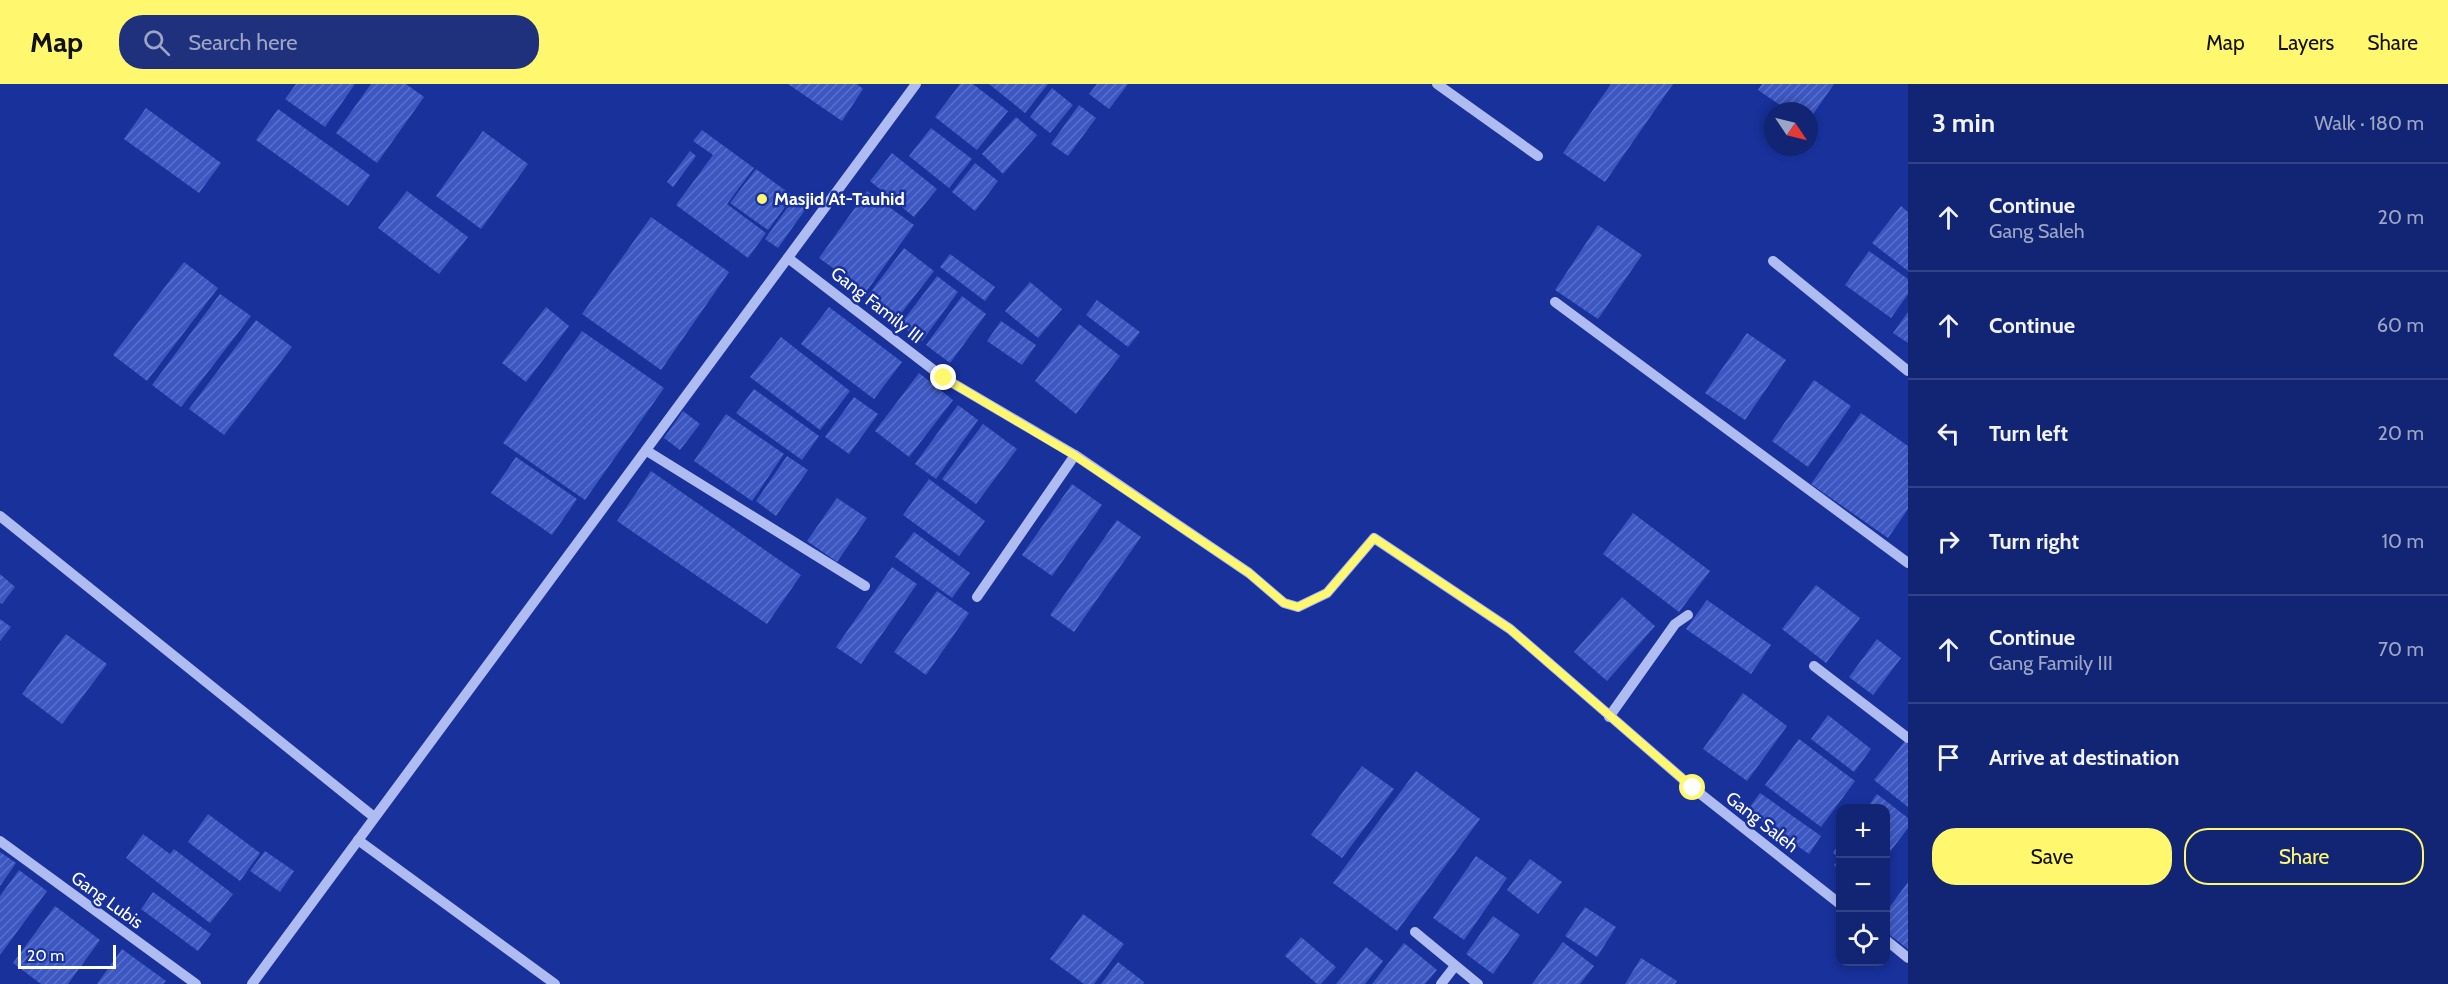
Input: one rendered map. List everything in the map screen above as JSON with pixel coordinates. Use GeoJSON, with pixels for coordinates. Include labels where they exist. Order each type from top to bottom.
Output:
{"type":"FeatureCollection","features":[{"type":"Feature","properties":{"kind":"street"},"geometry":{"type":"LineString","coordinates":[[252,984],[916,84]]}},
{"type":"Feature","properties":{"kind":"street"},"geometry":{"type":"LineString","coordinates":[[1437,84],[1538,156]]}},
{"type":"Feature","properties":{"kind":"street","name":"Gang Family III"},"geometry":{"type":"LineString","coordinates":[[788,258],[944,378],[1074,455],[1249,573]]}},
{"type":"Feature","properties":{"kind":"street"},"geometry":{"type":"LineString","coordinates":[[1773,261],[1908,371]]}},
{"type":"Feature","properties":{"kind":"street"},"geometry":{"type":"LineString","coordinates":[[1555,302],[1908,563]]}},
{"type":"Feature","properties":{"kind":"street"},"geometry":{"type":"LineString","coordinates":[[647,451],[865,586]]}},
{"type":"Feature","properties":{"kind":"street"},"geometry":{"type":"LineString","coordinates":[[977,597],[1074,455]]}},
{"type":"Feature","properties":{"kind":"street"},"geometry":{"type":"LineString","coordinates":[[0,516],[374,817]]}},
{"type":"Feature","properties":{"kind":"street","name":"Gang Saleh"},"geometry":{"type":"LineString","coordinates":[[1249,573],[1284,603],[1298,607],[1327,593],[1374,538],[1510,629],[1693,788],[1836,901]]}},
{"type":"Feature","properties":{"kind":"street"},"geometry":{"type":"LineString","coordinates":[[1609,717],[1675,624],[1688,615]]}},
{"type":"Feature","properties":{"kind":"street"},"geometry":{"type":"LineString","coordinates":[[1814,666],[1908,738]]}},
{"type":"Feature","properties":{"kind":"street"},"geometry":{"type":"LineString","coordinates":[[358,840],[555,984]]}},
{"type":"Feature","properties":{"kind":"street","name":"Gang Lubis"},"geometry":{"type":"LineString","coordinates":[[0,841],[196,984]]}},
{"type":"Feature","properties":{"kind":"street"},"geometry":{"type":"LineString","coordinates":[[1415,932],[1478,984]]}},
{"type":"Feature","properties":{"kind":"street"},"geometry":{"type":"LineString","coordinates":[[1890,943],[1908,958]]}},
{"type":"Feature","properties":{"kind":"street"},"geometry":{"type":"LineString","coordinates":[[1441,984],[1455,966]]}},
{"type":"Feature","properties":{"kind":"building"},"geometry":{"type":"Polygon","coordinates":[[[296,84],[355,84],[325,127],[285,99],[296,84]]]}},
{"type":"Feature","properties":{"kind":"building"},"geometry":{"type":"Polygon","coordinates":[[[371,84],[406,84],[424,97],[377,163],[336,133],[371,84]]]}},
{"type":"Feature","properties":{"kind":"building"},"geometry":{"type":"Polygon","coordinates":[[[788,84],[857,84],[863,89],[842,121],[788,84]]]}},
{"type":"Feature","properties":{"kind":"building"},"geometry":{"type":"Polygon","coordinates":[[[960,84],[973,84],[1008,111],[977,150],[935,117],[960,84]]]}},
{"type":"Feature","properties":{"kind":"building"},"geometry":{"type":"Polygon","coordinates":[[[989,84],[1048,84],[1025,113],[989,84]]]}},
{"type":"Feature","properties":{"kind":"building"},"geometry":{"type":"Polygon","coordinates":[[[1097,84],[1128,84],[1109,109],[1089,94],[1097,84]]]}},
{"type":"Feature","properties":{"kind":"building"},"geometry":{"type":"Polygon","coordinates":[[[1611,84],[1673,84],[1605,182],[1563,153],[1611,84]]]}},
{"type":"Feature","properties":{"kind":"building"},"geometry":{"type":"Polygon","coordinates":[[[1762,84],[1834,84],[1818,107],[1818,102],[1776,102],[1758,90],[1762,84]]]}},
{"type":"Feature","properties":{"kind":"building"},"geometry":{"type":"Polygon","coordinates":[[[1052,88],[1073,105],[1050,133],[1030,117],[1052,88]]]}},
{"type":"Feature","properties":{"kind":"building"},"geometry":{"type":"Polygon","coordinates":[[[1079,105],[1096,118],[1068,156],[1051,144],[1079,105]]]}},
{"type":"Feature","properties":{"kind":"building"},"geometry":{"type":"Polygon","coordinates":[[[146,108],[221,163],[199,193],[124,139],[146,108]]]}},
{"type":"Feature","properties":{"kind":"building"},"geometry":{"type":"Polygon","coordinates":[[[278,109],[370,175],[348,206],[256,140],[278,109]]]}},
{"type":"Feature","properties":{"kind":"building"},"geometry":{"type":"Polygon","coordinates":[[[1016,117],[1037,135],[1003,174],[982,154],[1016,117]]]}},
{"type":"Feature","properties":{"kind":"building"},"geometry":{"type":"Polygon","coordinates":[[[931,128],[972,159],[949,188],[909,156],[931,128]]]}},
{"type":"Feature","properties":{"kind":"building"},"geometry":{"type":"Polygon","coordinates":[[[702,130],[754,168],[727,204],[766,233],[748,258],[676,205],[713,155],[693,141],[702,130]]]}},
{"type":"Feature","properties":{"kind":"building"},"geometry":{"type":"Polygon","coordinates":[[[483,131],[528,164],[481,229],[436,196],[483,131]]]}},
{"type":"Feature","properties":{"kind":"building"},"geometry":{"type":"Polygon","coordinates":[[[690,151],[696,156],[673,187],[667,182],[690,151]]]}},
{"type":"Feature","properties":{"kind":"building"},"geometry":{"type":"Polygon","coordinates":[[[892,153],[937,189],[914,217],[870,181],[892,153]]]}},
{"type":"Feature","properties":{"kind":"building"},"geometry":{"type":"Polygon","coordinates":[[[975,163],[998,181],[975,211],[952,192],[975,163]]]}},
{"type":"Feature","properties":{"kind":"building","name":"Masjid At-Tauhid"},"geometry":{"type":"Polygon","coordinates":[[[756,169],[793,196],[768,230],[730,203],[756,169]]]}},
{"type":"Feature","properties":{"kind":"building"},"geometry":{"type":"Polygon","coordinates":[[[407,191],[468,237],[439,274],[378,228],[407,191]]]}},
{"type":"Feature","properties":{"kind":"building"},"geometry":{"type":"Polygon","coordinates":[[[867,191],[914,225],[866,292],[819,258],[867,191]]]}},
{"type":"Feature","properties":{"kind":"building"},"geometry":{"type":"Polygon","coordinates":[[[795,197],[807,207],[778,248],[765,239],[795,197]]]}},
{"type":"Feature","properties":{"kind":"building"},"geometry":{"type":"Polygon","coordinates":[[[1901,206],[1908,212],[1908,271],[1872,243],[1901,206]]]}},
{"type":"Feature","properties":{"kind":"building"},"geometry":{"type":"Polygon","coordinates":[[[651,217],[729,272],[661,370],[582,314],[651,217]]]}},
{"type":"Feature","properties":{"kind":"building"},"geometry":{"type":"Polygon","coordinates":[[[1598,225],[1642,255],[1598,319],[1555,290],[1598,225]]]}},
{"type":"Feature","properties":{"kind":"building"},"geometry":{"type":"Polygon","coordinates":[[[904,248],[934,271],[896,320],[866,298],[904,248]]]}},
{"type":"Feature","properties":{"kind":"building"},"geometry":{"type":"Polygon","coordinates":[[[1869,251],[1908,279],[1908,294],[1891,318],[1845,285],[1869,251]]]}},
{"type":"Feature","properties":{"kind":"building"},"geometry":{"type":"Polygon","coordinates":[[[950,254],[995,287],[985,301],[940,267],[950,254]]]}},
{"type":"Feature","properties":{"kind":"building"},"geometry":{"type":"Polygon","coordinates":[[[184,262],[218,288],[147,381],[113,355],[184,262]]]}},
{"type":"Feature","properties":{"kind":"building"},"geometry":{"type":"Polygon","coordinates":[[[937,276],[958,292],[922,341],[900,325],[937,276]]]}},
{"type":"Feature","properties":{"kind":"building"},"geometry":{"type":"Polygon","coordinates":[[[1030,282],[1062,309],[1038,338],[1005,311],[1030,282]]]}},
{"type":"Feature","properties":{"kind":"building"},"geometry":{"type":"Polygon","coordinates":[[[220,294],[251,316],[181,407],[152,385],[220,294]]]}},
{"type":"Feature","properties":{"kind":"building"},"geometry":{"type":"Polygon","coordinates":[[[962,296],[986,314],[950,363],[926,345],[962,296]]]}},
{"type":"Feature","properties":{"kind":"building"},"geometry":{"type":"Polygon","coordinates":[[[1097,300],[1140,332],[1128,347],[1086,315],[1097,300]]]}},
{"type":"Feature","properties":{"kind":"building"},"geometry":{"type":"Polygon","coordinates":[[[546,307],[569,326],[526,382],[502,363],[546,307]]]}},
{"type":"Feature","properties":{"kind":"building"},"geometry":{"type":"Polygon","coordinates":[[[829,307],[902,362],[874,399],[801,344],[829,307]]]}},
{"type":"Feature","properties":{"kind":"building"},"geometry":{"type":"Polygon","coordinates":[[[1908,312],[1908,343],[1893,333],[1908,312]]]}},
{"type":"Feature","properties":{"kind":"building"},"geometry":{"type":"Polygon","coordinates":[[[256,320],[292,347],[224,435],[189,409],[256,320]]]}},
{"type":"Feature","properties":{"kind":"building"},"geometry":{"type":"Polygon","coordinates":[[[1001,321],[1036,345],[1022,365],[987,341],[1001,321]]]}},
{"type":"Feature","properties":{"kind":"building"},"geometry":{"type":"Polygon","coordinates":[[[1079,324],[1120,356],[1076,414],[1035,381],[1079,324]]]}},
{"type":"Feature","properties":{"kind":"building"},"geometry":{"type":"Polygon","coordinates":[[[582,331],[664,388],[585,500],[503,443],[582,331]]]}},
{"type":"Feature","properties":{"kind":"building"},"geometry":{"type":"Polygon","coordinates":[[[1747,333],[1786,360],[1745,420],[1705,393],[1747,333]]]}},
{"type":"Feature","properties":{"kind":"building"},"geometry":{"type":"Polygon","coordinates":[[[781,337],[850,391],[820,430],[750,377],[781,337]]]}},
{"type":"Feature","properties":{"kind":"building"},"geometry":{"type":"Polygon","coordinates":[[[919,373],[953,400],[909,457],[875,431],[919,373]]]}},
{"type":"Feature","properties":{"kind":"building"},"geometry":{"type":"Polygon","coordinates":[[[1814,380],[1851,406],[1808,467],[1772,441],[1814,380]]]}},
{"type":"Feature","properties":{"kind":"building"},"geometry":{"type":"Polygon","coordinates":[[[754,389],[819,436],[802,460],[736,413],[754,389]]]}},
{"type":"Feature","properties":{"kind":"building"},"geometry":{"type":"Polygon","coordinates":[[[854,397],[878,414],[849,454],[825,437],[854,397]]]}},
{"type":"Feature","properties":{"kind":"building"},"geometry":{"type":"Polygon","coordinates":[[[958,405],[978,420],[936,479],[915,464],[958,405]]]}},
{"type":"Feature","properties":{"kind":"building"},"geometry":{"type":"Polygon","coordinates":[[[683,411],[700,424],[680,450],[664,438],[683,411]]]}},
{"type":"Feature","properties":{"kind":"building"},"geometry":{"type":"Polygon","coordinates":[[[1861,413],[1908,446],[1908,509],[1888,538],[1811,484],[1861,413]]]}},
{"type":"Feature","properties":{"kind":"building"},"geometry":{"type":"Polygon","coordinates":[[[726,414],[784,454],[752,501],[694,461],[726,414]]]}},
{"type":"Feature","properties":{"kind":"building"},"geometry":{"type":"Polygon","coordinates":[[[983,424],[1017,449],[976,504],[942,479],[983,424]]]}},
{"type":"Feature","properties":{"kind":"building"},"geometry":{"type":"Polygon","coordinates":[[[787,456],[808,470],[776,516],[756,501],[787,456]]]}},
{"type":"Feature","properties":{"kind":"building"},"geometry":{"type":"Polygon","coordinates":[[[516,457],[577,499],[552,535],[491,493],[516,457]]]}},
{"type":"Feature","properties":{"kind":"building"},"geometry":{"type":"Polygon","coordinates":[[[651,471],[801,575],[767,624],[617,521],[651,471]]]}},
{"type":"Feature","properties":{"kind":"building"},"geometry":{"type":"Polygon","coordinates":[[[929,479],[985,521],[959,556],[903,515],[929,479]]]}},
{"type":"Feature","properties":{"kind":"building"},"geometry":{"type":"Polygon","coordinates":[[[1072,484],[1102,505],[1052,576],[1022,555],[1072,484]]]}},
{"type":"Feature","properties":{"kind":"building"},"geometry":{"type":"Polygon","coordinates":[[[837,498],[867,518],[837,562],[807,541],[837,498]]]}},
{"type":"Feature","properties":{"kind":"building"},"geometry":{"type":"Polygon","coordinates":[[[1633,513],[1710,571],[1679,612],[1603,554],[1633,513]]]}},
{"type":"Feature","properties":{"kind":"building"},"geometry":{"type":"Polygon","coordinates":[[[1117,520],[1141,537],[1074,632],[1050,615],[1117,520]]]}},
{"type":"Feature","properties":{"kind":"building"},"geometry":{"type":"Polygon","coordinates":[[[914,532],[970,573],[952,598],[895,557],[914,532]]]}},
{"type":"Feature","properties":{"kind":"building"},"geometry":{"type":"Polygon","coordinates":[[[892,567],[917,584],[861,664],[836,647],[892,567]]]}},
{"type":"Feature","properties":{"kind":"building"},"geometry":{"type":"Polygon","coordinates":[[[0,574],[15,587],[2,604],[0,603],[0,574]]]}},
{"type":"Feature","properties":{"kind":"building"},"geometry":{"type":"Polygon","coordinates":[[[1816,585],[1860,618],[1826,663],[1782,629],[1816,585]]]}},
{"type":"Feature","properties":{"kind":"building"},"geometry":{"type":"Polygon","coordinates":[[[937,591],[969,613],[926,675],[894,652],[937,591]]]}},
{"type":"Feature","properties":{"kind":"building"},"geometry":{"type":"Polygon","coordinates":[[[1622,597],[1655,626],[1607,681],[1574,652],[1622,597]]]}},
{"type":"Feature","properties":{"kind":"building"},"geometry":{"type":"Polygon","coordinates":[[[1707,600],[1771,645],[1751,674],[1686,629],[1707,600]]]}},
{"type":"Feature","properties":{"kind":"building"},"geometry":{"type":"Polygon","coordinates":[[[0,619],[11,627],[0,641],[0,619]]]}},
{"type":"Feature","properties":{"kind":"building"},"geometry":{"type":"Polygon","coordinates":[[[66,634],[107,664],[62,724],[22,694],[66,634]]]}},
{"type":"Feature","properties":{"kind":"building"},"geometry":{"type":"Polygon","coordinates":[[[1877,639],[1901,658],[1873,695],[1849,677],[1877,639]]]}},
{"type":"Feature","properties":{"kind":"building"},"geometry":{"type":"Polygon","coordinates":[[[1743,693],[1787,726],[1747,781],[1703,749],[1743,693]]]}},
{"type":"Feature","properties":{"kind":"building"},"geometry":{"type":"Polygon","coordinates":[[[1828,715],[1871,749],[1854,772],[1811,739],[1828,715]]]}},
{"type":"Feature","properties":{"kind":"building"},"geometry":{"type":"Polygon","coordinates":[[[1799,739],[1855,781],[1821,827],[1765,785],[1799,739]]]}},
{"type":"Feature","properties":{"kind":"building"},"geometry":{"type":"Polygon","coordinates":[[[1905,741],[1908,744],[1908,807],[1874,780],[1905,741]]]}},
{"type":"Feature","properties":{"kind":"building"},"geometry":{"type":"Polygon","coordinates":[[[1362,766],[1394,789],[1342,858],[1311,835],[1362,766]]]}},
{"type":"Feature","properties":{"kind":"building"},"geometry":{"type":"Polygon","coordinates":[[[1416,771],[1480,819],[1397,931],[1333,883],[1416,771]]]}},
{"type":"Feature","properties":{"kind":"building"},"geometry":{"type":"Polygon","coordinates":[[[1760,793],[1821,836],[1809,854],[1747,811],[1760,793]]]}},
{"type":"Feature","properties":{"kind":"building"},"geometry":{"type":"Polygon","coordinates":[[[1877,794],[1890,804],[1870,804],[1877,794]]]}},
{"type":"Feature","properties":{"kind":"building"},"geometry":{"type":"Polygon","coordinates":[[[1890,804],[1908,818],[1908,828],[1890,852],[1890,804]]]}},
{"type":"Feature","properties":{"kind":"building"},"geometry":{"type":"Polygon","coordinates":[[[208,814],[260,853],[240,881],[188,842],[208,814]]]}},
{"type":"Feature","properties":{"kind":"building"},"geometry":{"type":"Polygon","coordinates":[[[143,834],[170,854],[174,849],[233,894],[210,923],[126,858],[143,834]]]}},
{"type":"Feature","properties":{"kind":"building"},"geometry":{"type":"Polygon","coordinates":[[[265,851],[294,871],[280,892],[250,871],[265,851]]]}},
{"type":"Feature","properties":{"kind":"building"},"geometry":{"type":"Polygon","coordinates":[[[0,852],[16,863],[0,886],[0,852]]]}},
{"type":"Feature","properties":{"kind":"building"},"geometry":{"type":"Polygon","coordinates":[[[1476,856],[1507,878],[1464,940],[1433,918],[1476,856]]]}},
{"type":"Feature","properties":{"kind":"building"},"geometry":{"type":"Polygon","coordinates":[[[1530,859],[1562,882],[1538,914],[1507,890],[1530,859]]]}},
{"type":"Feature","properties":{"kind":"building"},"geometry":{"type":"Polygon","coordinates":[[[19,870],[47,891],[0,955],[0,896],[19,870]]]}},
{"type":"Feature","properties":{"kind":"building"},"geometry":{"type":"Polygon","coordinates":[[[1908,882],[1908,949],[1890,935],[1890,907],[1908,882]]]}},
{"type":"Feature","properties":{"kind":"building"},"geometry":{"type":"Polygon","coordinates":[[[153,892],[211,934],[198,951],[141,909],[153,892]]]}},
{"type":"Feature","properties":{"kind":"building"},"geometry":{"type":"Polygon","coordinates":[[[55,906],[100,940],[68,984],[41,984],[13,963],[55,906]]]}},
{"type":"Feature","properties":{"kind":"building"},"geometry":{"type":"Polygon","coordinates":[[[1585,907],[1616,927],[1597,957],[1565,936],[1585,907]]]}},
{"type":"Feature","properties":{"kind":"building"},"geometry":{"type":"Polygon","coordinates":[[[1083,914],[1124,944],[1094,984],[1084,984],[1050,959],[1083,914]]]}},
{"type":"Feature","properties":{"kind":"building"},"geometry":{"type":"Polygon","coordinates":[[[1493,916],[1520,935],[1493,974],[1466,954],[1493,916]]]}},
{"type":"Feature","properties":{"kind":"building"},"geometry":{"type":"Polygon","coordinates":[[[1301,937],[1336,967],[1321,984],[1317,984],[1285,956],[1301,937]]]}},
{"type":"Feature","properties":{"kind":"building"},"geometry":{"type":"Polygon","coordinates":[[[1563,942],[1594,966],[1580,984],[1532,984],[1563,942]]]}},
{"type":"Feature","properties":{"kind":"building"},"geometry":{"type":"Polygon","coordinates":[[[1404,943],[1437,970],[1425,984],[1372,984],[1404,943]]]}},
{"type":"Feature","properties":{"kind":"building"},"geometry":{"type":"Polygon","coordinates":[[[1366,947],[1383,961],[1365,984],[1336,984],[1366,947]]]}},
{"type":"Feature","properties":{"kind":"building"},"geometry":{"type":"Polygon","coordinates":[[[122,949],[166,981],[163,984],[97,984],[122,949]]]}},
{"type":"Feature","properties":{"kind":"building"},"geometry":{"type":"Polygon","coordinates":[[[1641,958],[1677,981],[1675,984],[1625,984],[1641,958]]]}},
{"type":"Feature","properties":{"kind":"building"},"geometry":{"type":"Polygon","coordinates":[[[1118,962],[1144,982],[1143,984],[1101,984],[1118,962]]]}},
{"type":"Feature","properties":{"kind":"place","name":"Masjid At-Tauhid"},"geometry":{"type":"Point","coordinates":[762,199]}},
{"type":"Feature","properties":{"kind":"route"},"geometry":{"type":"LineString","coordinates":[[944,378],[1074,455],[1249,573],[1284,603],[1298,607],[1327,593],[1374,538],[1510,629],[1693,788]]}}]}
